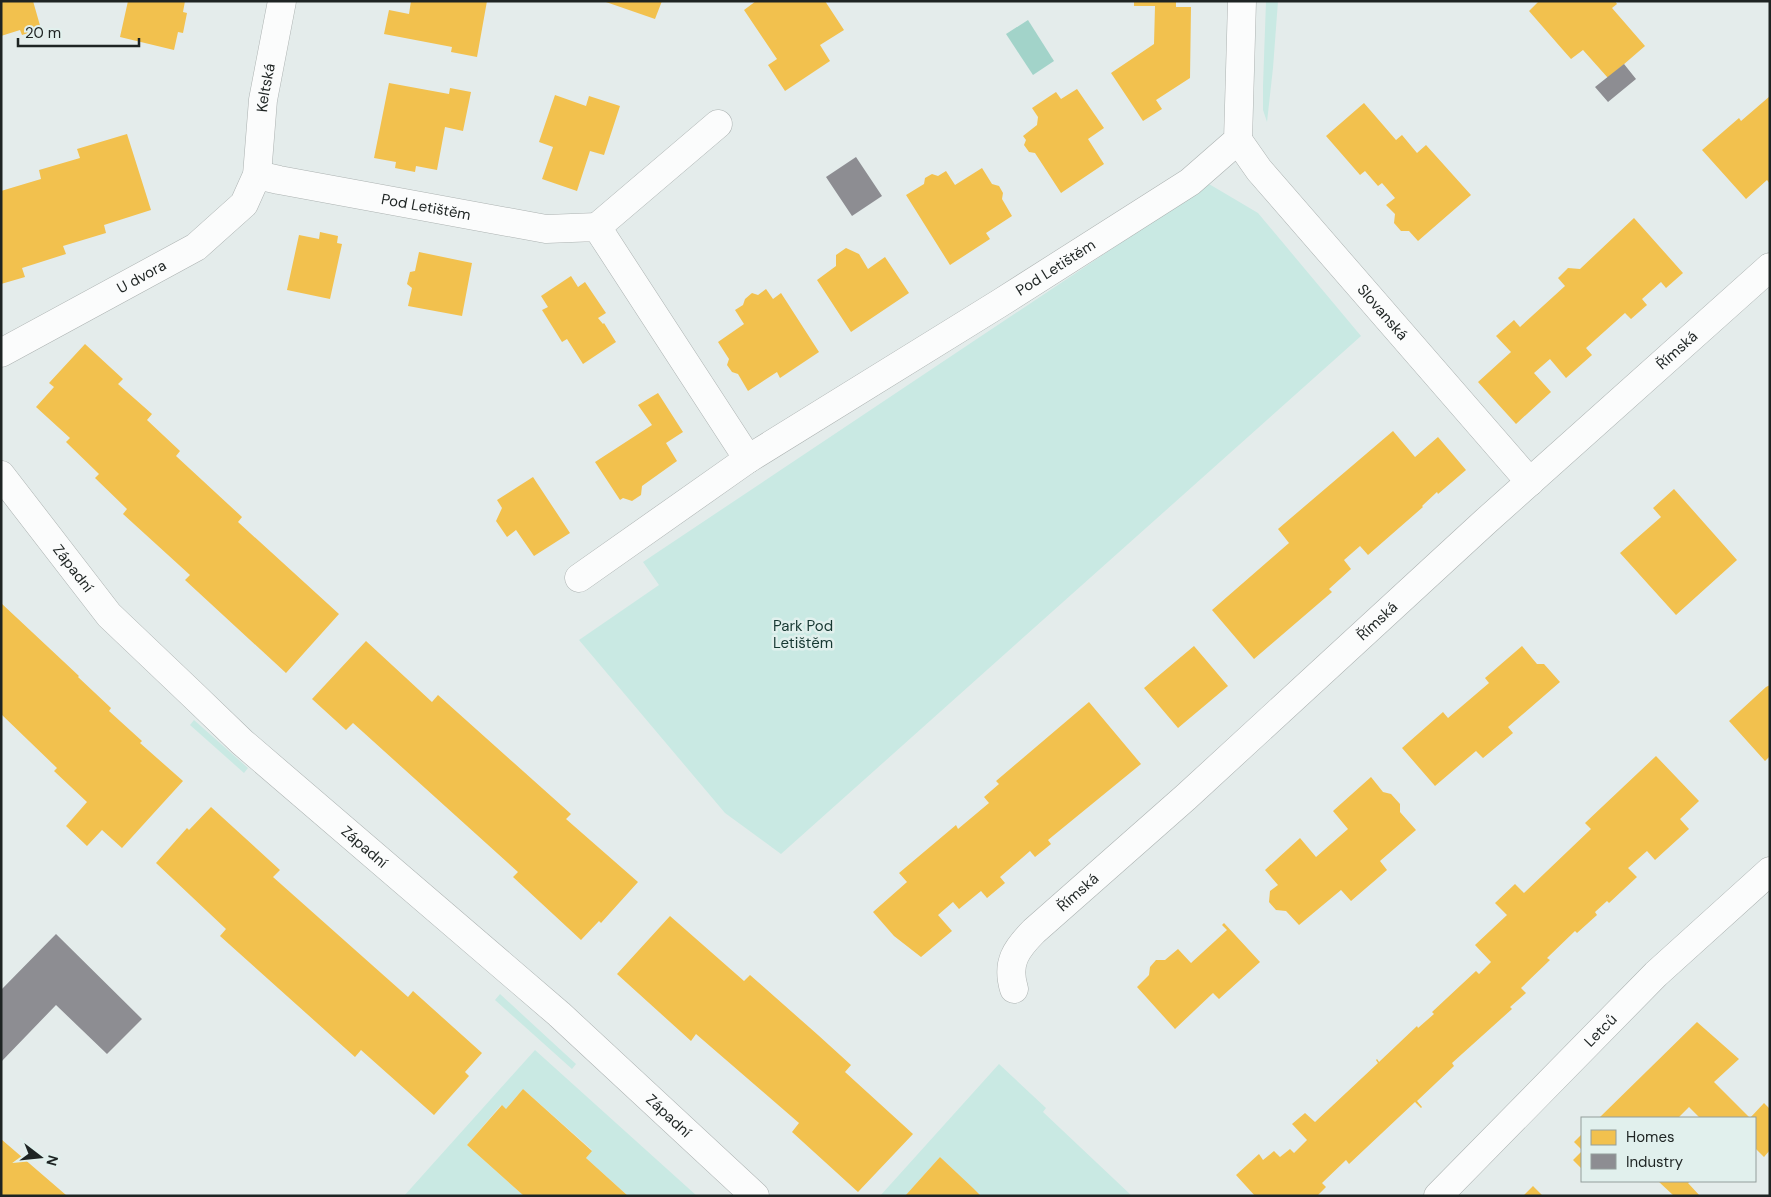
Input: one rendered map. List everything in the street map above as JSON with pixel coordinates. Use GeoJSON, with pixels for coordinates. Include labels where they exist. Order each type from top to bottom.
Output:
{"type":"FeatureCollection","features":[{"type":"Feature","properties":{"kind":"street","name":"Keltská"},"geometry":{"type":"LineString","coordinates":[[257,175],[263,100],[282,1]]}},
{"type":"Feature","properties":{"kind":"street"},"geometry":{"type":"LineString","coordinates":[[1238,140],[1242,1]]}},
{"type":"Feature","properties":{"kind":"street"},"geometry":{"type":"LineString","coordinates":[[718,124],[597,227],[748,459]]}},
{"type":"Feature","properties":{"kind":"street","name":"Pod Letištěm"},"geometry":{"type":"LineString","coordinates":[[579,578],[748,459],[992,308],[1190,182],[1238,140]]}},
{"type":"Feature","properties":{"kind":"street","name":"Slovanská"},"geometry":{"type":"LineString","coordinates":[[1238,140],[1259,170],[1530,482]]}},
{"type":"Feature","properties":{"kind":"street","name":"Pod Letištěm"},"geometry":{"type":"LineString","coordinates":[[257,175],[546,229],[597,227]]}},
{"type":"Feature","properties":{"kind":"street","name":"U dvora"},"geometry":{"type":"LineString","coordinates":[[1,352],[196,247],[244,204],[257,175]]}},
{"type":"Feature","properties":{"kind":"street","name":"Římská"},"geometry":{"type":"LineString","coordinates":[[1014,989],[1011,972],[1015,953],[1034,931],[1186,797],[1479,527],[1770,267]]}},
{"type":"Feature","properties":{"kind":"street","name":"Západní"},"geometry":{"type":"LineString","coordinates":[[1,475],[110,614],[242,742],[559,1014],[755,1196]]}},
{"type":"Feature","properties":{"kind":"street","name":"Letců"},"geometry":{"type":"LineString","coordinates":[[1438,1196],[1656,974],[1770,871]]}},
{"type":"Feature","properties":{"kind":"green space"},"geometry":{"type":"Polygon","coordinates":[[[1266,1],[1278,1],[1267,122],[1263,110],[1266,1]]]}},
{"type":"Feature","properties":{"kind":"green space","name":"Park Pod Letištěm"},"geometry":{"type":"Polygon","coordinates":[[[1209,184],[1258,213],[1361,336],[781,854],[725,813],[579,640],[659,585],[643,562],[1209,184]]]}},
{"type":"Feature","properties":{"kind":"green space"},"geometry":{"type":"Polygon","coordinates":[[[194,720],[248,768],[244,773],[190,725],[194,720]]]}},
{"type":"Feature","properties":{"kind":"green space"},"geometry":{"type":"Polygon","coordinates":[[[500,994],[576,1064],[572,1069],[495,1000],[500,994]]]}},
{"type":"Feature","properties":{"kind":"green space"},"geometry":{"type":"Polygon","coordinates":[[[535,1050],[697,1196],[628,1196],[586,1158],[592,1150],[523,1089],[506,1109],[501,1105],[467,1145],[524,1196],[404,1196],[535,1050]]]}},
{"type":"Feature","properties":{"kind":"green space"},"geometry":{"type":"Polygon","coordinates":[[[999,1064],[1046,1108],[1043,1112],[1132,1196],[981,1196],[940,1157],[905,1196],[880,1196],[999,1064]]]}},
{"type":"Feature","properties":{"kind":"shaded area"},"geometry":{"type":"Polygon","coordinates":[[[1028,20],[1054,61],[1033,75],[1006,34],[1028,20]]]}},
{"type":"Feature","properties":{"kind":"building: Homes"},"geometry":{"type":"Polygon","coordinates":[[[1,1],[33,1],[41,29],[22,35],[20,30],[1,36],[1,1]]]}},
{"type":"Feature","properties":{"kind":"building: Homes"},"geometry":{"type":"Polygon","coordinates":[[[128,1],[185,1],[183,12],[187,13],[183,33],[178,32],[174,50],[120,37],[128,1]]]}},
{"type":"Feature","properties":{"kind":"building: Homes"},"geometry":{"type":"Polygon","coordinates":[[[411,1],[487,1],[477,57],[451,52],[452,47],[384,34],[389,10],[409,14],[411,1]]]}},
{"type":"Feature","properties":{"kind":"building: Homes"},"geometry":{"type":"Polygon","coordinates":[[[603,1],[662,1],[655,19],[603,1]]]}},
{"type":"Feature","properties":{"kind":"building: Homes"},"geometry":{"type":"Polygon","coordinates":[[[756,1],[825,1],[844,30],[820,45],[830,61],[785,91],[768,65],[777,59],[744,10],[756,1]]]}},
{"type":"Feature","properties":{"kind":"building: Homes"},"geometry":{"type":"Polygon","coordinates":[[[1134,1],[1176,1],[1176,7],[1191,7],[1190,78],[1156,100],[1162,109],[1143,121],[1111,73],[1154,44],[1155,6],[1134,6],[1134,1]]]}},
{"type":"Feature","properties":{"kind":"building: Homes"},"geometry":{"type":"Polygon","coordinates":[[[1539,1],[1615,1],[1617,4],[1612,8],[1645,46],[1608,78],[1583,50],[1571,59],[1529,11],[1539,1]]]}},
{"type":"Feature","properties":{"kind":"building: Homes"},"geometry":{"type":"Polygon","coordinates":[[[389,83],[449,94],[450,88],[471,92],[463,131],[445,127],[437,170],[416,166],[415,172],[395,168],[396,162],[374,158],[389,83]]]}},
{"type":"Feature","properties":{"kind":"building: Homes"},"geometry":{"type":"Polygon","coordinates":[[[1077,89],[1104,128],[1088,139],[1104,164],[1061,193],[1035,153],[1029,152],[1024,145],[1026,140],[1023,136],[1037,125],[1038,117],[1032,108],[1056,92],[1061,99],[1077,89]]]}},
{"type":"Feature","properties":{"kind":"building: Homes"},"geometry":{"type":"Polygon","coordinates":[[[555,95],[586,106],[589,96],[620,106],[604,155],[590,151],[577,191],[542,179],[553,147],[539,142],[555,95]]]}},
{"type":"Feature","properties":{"kind":"building: Homes"},"geometry":{"type":"Polygon","coordinates":[[[1770,96],[1770,184],[1767,180],[1746,199],[1702,150],[1739,118],[1741,121],[1770,96]]]}},
{"type":"Feature","properties":{"kind":"building: Homes"},"geometry":{"type":"Polygon","coordinates":[[[1364,103],[1396,140],[1402,135],[1417,153],[1426,145],[1471,195],[1418,241],[1409,231],[1401,231],[1394,223],[1395,214],[1386,205],[1395,198],[1382,183],[1378,186],[1365,171],[1360,175],[1326,136],[1364,103]]]}},
{"type":"Feature","properties":{"kind":"building: Homes"},"geometry":{"type":"Polygon","coordinates":[[[127,134],[151,210],[104,225],[106,233],[63,246],[66,254],[22,268],[25,277],[1,284],[1,191],[41,179],[39,170],[80,158],[77,149],[127,134]]]}},
{"type":"Feature","properties":{"kind":"building: Homes"},"geometry":{"type":"Polygon","coordinates":[[[982,168],[992,184],[999,186],[1003,193],[1002,199],[1012,216],[986,233],[990,239],[950,265],[906,195],[924,184],[925,178],[932,174],[938,176],[946,171],[955,185],[982,168]]]}},
{"type":"Feature","properties":{"kind":"building: Homes"},"geometry":{"type":"Polygon","coordinates":[[[1634,218],[1683,273],[1666,288],[1661,282],[1642,299],[1647,305],[1631,319],[1625,313],[1586,348],[1592,355],[1566,378],[1550,359],[1534,373],[1551,392],[1516,424],[1478,382],[1511,352],[1496,336],[1514,320],[1520,327],[1565,286],[1558,278],[1568,268],[1580,269],[1634,218]]]}},
{"type":"Feature","properties":{"kind":"building: Homes"},"geometry":{"type":"Polygon","coordinates":[[[320,232],[338,236],[337,243],[342,244],[330,299],[287,290],[299,235],[319,239],[320,232]]]}},
{"type":"Feature","properties":{"kind":"building: Homes"},"geometry":{"type":"Polygon","coordinates":[[[846,248],[859,254],[868,269],[885,257],[909,293],[851,332],[817,280],[836,266],[836,255],[846,248]]]}},
{"type":"Feature","properties":{"kind":"building: Homes"},"geometry":{"type":"Polygon","coordinates":[[[419,252],[472,263],[462,316],[408,306],[412,288],[407,284],[410,272],[415,271],[419,252]]]}},
{"type":"Feature","properties":{"kind":"building: Homes"},"geometry":{"type":"Polygon","coordinates":[[[571,276],[578,287],[585,282],[606,313],[598,318],[604,323],[616,342],[583,364],[567,339],[562,342],[542,310],[548,307],[541,296],[571,276]]]}},
{"type":"Feature","properties":{"kind":"building: Homes"},"geometry":{"type":"Polygon","coordinates":[[[766,289],[773,299],[781,293],[819,352],[780,378],[777,372],[748,391],[738,374],[732,372],[727,365],[729,359],[718,342],[744,324],[735,310],[743,305],[745,299],[752,293],[758,295],[766,289]]]}},
{"type":"Feature","properties":{"kind":"building: Homes"},"geometry":{"type":"Polygon","coordinates":[[[85,344],[123,379],[118,384],[152,414],[147,420],[180,451],[176,456],[242,517],[238,522],[339,614],[286,673],[185,580],[190,575],[123,514],[127,509],[95,478],[99,474],[66,442],[70,438],[36,407],[54,387],[49,383],[85,344]]]}},
{"type":"Feature","properties":{"kind":"building: Homes"},"geometry":{"type":"Polygon","coordinates":[[[658,393],[683,432],[666,443],[677,461],[642,486],[641,495],[632,501],[623,498],[620,500],[595,462],[652,425],[638,405],[658,393]]]}},
{"type":"Feature","properties":{"kind":"building: Homes"},"geometry":{"type":"Polygon","coordinates":[[[1393,431],[1415,457],[1438,437],[1466,470],[1438,494],[1437,492],[1423,507],[1368,555],[1360,546],[1344,560],[1351,569],[1329,589],[1332,592],[1254,659],[1212,610],[1289,543],[1278,529],[1393,431]]]}},
{"type":"Feature","properties":{"kind":"building: Homes"},"geometry":{"type":"Polygon","coordinates":[[[533,477],[570,533],[534,556],[516,530],[507,537],[496,521],[502,508],[497,500],[533,477]]]}},
{"type":"Feature","properties":{"kind":"building: Homes"},"geometry":{"type":"Polygon","coordinates":[[[1674,489],[1737,560],[1676,615],[1620,553],[1661,517],[1653,508],[1674,489]]]}},
{"type":"Feature","properties":{"kind":"building: Homes"},"geometry":{"type":"Polygon","coordinates":[[[1,603],[111,708],[109,711],[142,741],[140,743],[183,781],[122,848],[102,830],[87,846],[66,826],[87,802],[54,771],[57,768],[1,714],[1,603]]]}},
{"type":"Feature","properties":{"kind":"building: Homes"},"geometry":{"type":"Polygon","coordinates":[[[366,641],[432,702],[438,695],[571,814],[566,819],[638,882],[601,923],[599,921],[581,940],[513,877],[518,872],[353,723],[346,730],[312,699],[366,641]]]}},
{"type":"Feature","properties":{"kind":"building: Homes"},"geometry":{"type":"Polygon","coordinates":[[[1194,646],[1228,686],[1178,728],[1144,688],[1194,646]]]}},
{"type":"Feature","properties":{"kind":"building: Homes"},"geometry":{"type":"Polygon","coordinates":[[[1522,646],[1537,664],[1544,664],[1560,682],[1508,727],[1513,733],[1483,758],[1476,751],[1435,786],[1402,748],[1443,712],[1448,718],[1489,683],[1485,678],[1522,646]]]}},
{"type":"Feature","properties":{"kind":"building: Homes"},"geometry":{"type":"Polygon","coordinates":[[[1770,685],[1770,756],[1765,761],[1729,721],[1770,685]]]}},
{"type":"Feature","properties":{"kind":"building: Homes"},"geometry":{"type":"Polygon","coordinates":[[[1089,702],[1141,764],[1048,840],[1051,844],[1035,857],[1030,851],[1000,877],[1005,883],[987,898],[981,891],[959,909],[953,902],[938,915],[952,931],[921,957],[894,936],[873,912],[907,882],[899,873],[956,825],[958,829],[989,803],[984,797],[999,784],[996,781],[1089,702]]]}},
{"type":"Feature","properties":{"kind":"building: Homes"},"geometry":{"type":"Polygon","coordinates":[[[1656,756],[1699,801],[1680,819],[1689,829],[1655,860],[1647,851],[1628,868],[1637,877],[1609,903],[1607,901],[1595,912],[1597,915],[1577,933],[1575,931],[1547,958],[1550,960],[1521,988],[1526,993],[1510,1007],[1512,1009],[1452,1063],[1454,1066],[1417,1101],[1422,1107],[1415,1102],[1349,1164],[1346,1160],[1322,1183],[1326,1187],[1317,1196],[1255,1196],[1236,1175],[1259,1154],[1263,1160],[1274,1151],[1280,1157],[1290,1149],[1294,1153],[1307,1140],[1292,1124],[1305,1113],[1315,1122],[1378,1063],[1377,1059],[1379,1062],[1417,1026],[1418,1028],[1434,1014],[1432,1012],[1476,971],[1479,974],[1491,962],[1475,945],[1507,915],[1495,903],[1515,884],[1524,893],[1591,829],[1585,823],[1656,756]]]}},
{"type":"Feature","properties":{"kind":"building: Homes"},"geometry":{"type":"Polygon","coordinates":[[[1371,777],[1383,792],[1391,794],[1400,804],[1400,812],[1416,830],[1380,861],[1387,870],[1351,901],[1341,890],[1299,925],[1286,911],[1276,910],[1269,902],[1270,891],[1278,885],[1265,870],[1300,838],[1316,857],[1348,829],[1333,811],[1371,777]]]}},
{"type":"Feature","properties":{"kind":"building: Homes"},"geometry":{"type":"Polygon","coordinates":[[[211,807],[280,870],[273,877],[408,997],[413,991],[482,1053],[465,1072],[469,1076],[434,1115],[361,1050],[355,1057],[220,936],[226,929],[156,863],[187,828],[189,830],[211,807]]]}},
{"type":"Feature","properties":{"kind":"building: Homes"},"geometry":{"type":"Polygon","coordinates":[[[670,916],[744,981],[750,975],[818,1035],[851,1065],[845,1072],[913,1134],[858,1192],[792,1132],[799,1123],[696,1034],[691,1041],[617,974],[670,916]]]}},
{"type":"Feature","properties":{"kind":"building: Homes"},"geometry":{"type":"Polygon","coordinates":[[[1224,923],[1260,962],[1219,999],[1213,993],[1175,1029],[1137,987],[1149,975],[1150,967],[1156,960],[1165,960],[1178,949],[1191,963],[1227,930],[1222,925],[1224,923]]]}},
{"type":"Feature","properties":{"kind":"building: Homes"},"geometry":{"type":"Polygon","coordinates":[[[1697,1022],[1739,1059],[1714,1082],[1749,1117],[1699,1117],[1689,1107],[1679,1117],[1600,1117],[1697,1022]]]}},
{"type":"Feature","properties":{"kind":"building: Homes"},"geometry":{"type":"Polygon","coordinates":[[[523,1089],[592,1151],[586,1158],[628,1196],[524,1196],[467,1145],[502,1105],[506,1109],[523,1089]]]}},
{"type":"Feature","properties":{"kind":"building: Homes"},"geometry":{"type":"Polygon","coordinates":[[[1764,1103],[1770,1109],[1770,1150],[1764,1157],[1756,1149],[1756,1117],[1751,1117],[1764,1103]]]}},
{"type":"Feature","properties":{"kind":"building: Homes"},"geometry":{"type":"Polygon","coordinates":[[[1581,1135],[1581,1149],[1574,1142],[1581,1135]]]}},
{"type":"Feature","properties":{"kind":"building: Homes"},"geometry":{"type":"Polygon","coordinates":[[[1,1139],[66,1195],[1,1196],[1,1139]]]}},
{"type":"Feature","properties":{"kind":"building: Homes"},"geometry":{"type":"Polygon","coordinates":[[[1581,1152],[1581,1168],[1573,1160],[1581,1152]]]}},
{"type":"Feature","properties":{"kind":"building: Homes"},"geometry":{"type":"Polygon","coordinates":[[[940,1157],[973,1188],[981,1196],[905,1196],[940,1157]]]}},
{"type":"Feature","properties":{"kind":"building: Homes"},"geometry":{"type":"Polygon","coordinates":[[[1659,1182],[1690,1182],[1688,1183],[1700,1196],[1674,1196],[1659,1182]]]}},
{"type":"Feature","properties":{"kind":"building: Homes"},"geometry":{"type":"Polygon","coordinates":[[[1533,1186],[1543,1196],[1523,1196],[1533,1186]]]}},
{"type":"Feature","properties":{"kind":"building: Industry"},"geometry":{"type":"Polygon","coordinates":[[[1624,64],[1636,79],[1608,102],[1595,87],[1624,64]]]}},
{"type":"Feature","properties":{"kind":"building: Industry"},"geometry":{"type":"Polygon","coordinates":[[[856,157],[882,196],[852,216],[826,177],[856,157]]]}},
{"type":"Feature","properties":{"kind":"building: Industry"},"geometry":{"type":"Polygon","coordinates":[[[56,934],[142,1019],[107,1054],[56,1005],[1,1062],[1,990],[56,934]]]}}]}
